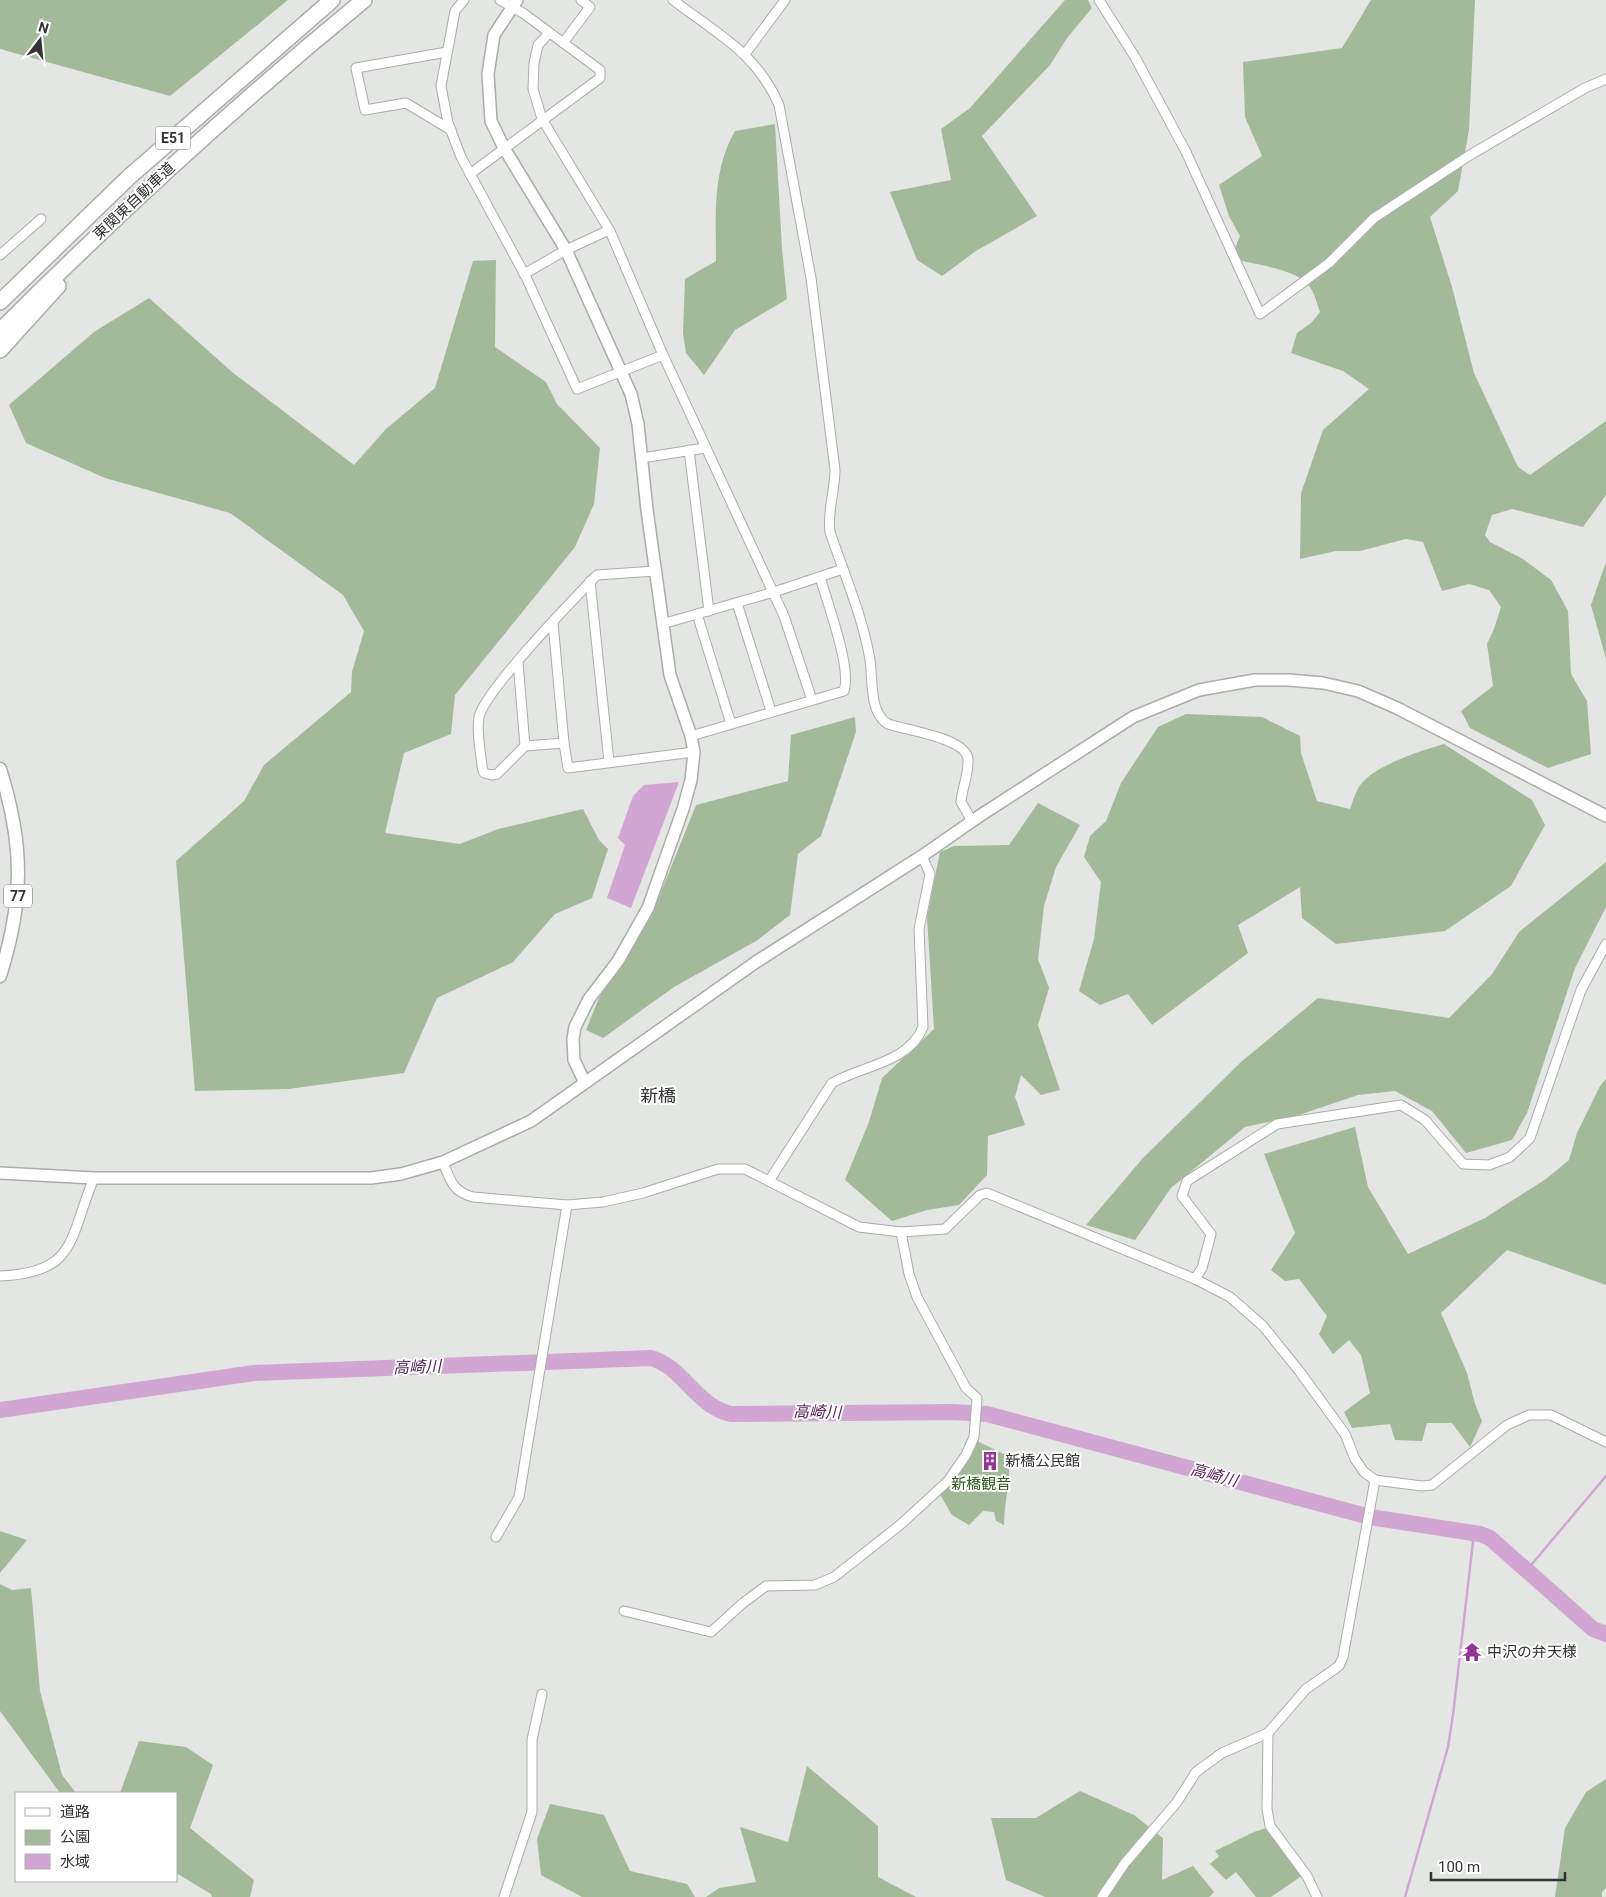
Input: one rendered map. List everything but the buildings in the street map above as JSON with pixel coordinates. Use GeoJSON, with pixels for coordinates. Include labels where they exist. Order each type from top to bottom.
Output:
{"type":"FeatureCollection","features":[{"type":"Feature","properties":{"kind":"highway","name":"東関東自動車道"},"geometry":{"type":"LineString","coordinates":[[0,300],[129,177],[332,0]]}},
{"type":"Feature","properties":{"kind":"highway","name":"東関東自動車道"},"geometry":{"type":"LineString","coordinates":[[0,331],[145,191],[301,52],[364,0]]}},
{"type":"Feature","properties":{"kind":"highway"},"geometry":{"type":"LineString","coordinates":[[0,350],[145,191]]}},
{"type":"Feature","properties":{"kind":"main road","name":"77"},"geometry":{"type":"LineString","coordinates":[[0,769],[18,846],[18,891],[8,950],[0,976]]}},
{"type":"Feature","properties":{"kind":"main road","name":"77"},"geometry":{"type":"LineString","coordinates":[[0,946],[10,905],[13,863],[12,815]]}},
{"type":"Feature","properties":{"kind":"street"},"geometry":{"type":"LineString","coordinates":[[464,0],[455,11],[441,86],[451,130],[460,158],[524,274],[577,389],[663,355]]}},
{"type":"Feature","properties":{"kind":"street"},"geometry":{"type":"LineString","coordinates":[[470,174],[600,78],[600,70],[549,33],[515,3],[500,0]]}},
{"type":"Feature","properties":{"kind":"street"},"geometry":{"type":"LineString","coordinates":[[563,43],[590,7],[581,0]]}},
{"type":"Feature","properties":{"kind":"street"},"geometry":{"type":"LineString","coordinates":[[673,0],[746,54],[769,82],[779,105],[811,278],[835,470],[834,498],[829,524],[866,642],[876,708],[879,717],[888,724],[942,738],[964,750],[968,756],[968,768],[962,802],[972,821]]}},
{"type":"Feature","properties":{"kind":"street"},"geometry":{"type":"LineString","coordinates":[[746,54],[785,0]]}},
{"type":"Feature","properties":{"kind":"street"},"geometry":{"type":"LineString","coordinates":[[1099,0],[1135,57],[1186,152],[1260,314],[1329,263],[1374,218],[1470,155],[1585,88],[1606,79]]}},
{"type":"Feature","properties":{"kind":"street"},"geometry":{"type":"LineString","coordinates":[[515,3],[494,35],[488,74],[491,121],[504,148],[566,250],[631,394],[637,417],[655,571],[670,675],[691,736],[694,752],[691,780],[686,799],[648,908],[618,961],[589,999],[575,1027],[573,1039],[574,1060],[584,1081]]}},
{"type":"Feature","properties":{"kind":"street"},"geometry":{"type":"LineString","coordinates":[[549,33],[538,45],[534,63],[533,89],[542,119],[609,230],[663,355],[774,592],[812,700]]}},
{"type":"Feature","properties":{"kind":"street"},"geometry":{"type":"LineString","coordinates":[[447,52],[356,68],[365,110],[406,103],[451,130]]}},
{"type":"Feature","properties":{"kind":"street"},"geometry":{"type":"LineString","coordinates":[[0,255],[41,220]]}},
{"type":"Feature","properties":{"kind":"street"},"geometry":{"type":"LineString","coordinates":[[524,274],[566,250],[609,230]]}},
{"type":"Feature","properties":{"kind":"street"},"geometry":{"type":"LineString","coordinates":[[642,458],[706,448]]}},
{"type":"Feature","properties":{"kind":"street"},"geometry":{"type":"LineString","coordinates":[[689,450],[710,610]]}},
{"type":"Feature","properties":{"kind":"street"},"geometry":{"type":"LineString","coordinates":[[662,624],[843,570]]}},
{"type":"Feature","properties":{"kind":"street"},"geometry":{"type":"LineString","coordinates":[[564,743],[525,746],[497,774],[484,774],[479,718],[484,705],[518,662],[597,574],[655,571]]}},
{"type":"Feature","properties":{"kind":"street"},"geometry":{"type":"LineString","coordinates":[[691,736],[770,711],[844,691],[846,683],[841,650],[820,577]]}},
{"type":"Feature","properties":{"kind":"street"},"geometry":{"type":"LineString","coordinates":[[590,581],[609,762]]}},
{"type":"Feature","properties":{"kind":"street"},"geometry":{"type":"LineString","coordinates":[[737,603],[770,711]]}},
{"type":"Feature","properties":{"kind":"street"},"geometry":{"type":"LineString","coordinates":[[697,614],[731,724]]}},
{"type":"Feature","properties":{"kind":"street"},"geometry":{"type":"LineString","coordinates":[[553,623],[568,768],[694,752]]}},
{"type":"Feature","properties":{"kind":"street"},"geometry":{"type":"LineString","coordinates":[[518,662],[525,746]]}},
{"type":"Feature","properties":{"kind":"street"},"geometry":{"type":"LineString","coordinates":[[0,1174],[94,1178],[371,1178],[401,1174],[443,1162],[531,1121],[584,1081],[756,962],[922,856],[972,821],[1133,717],[1173,698],[1199,690],[1256,680],[1289,680],[1332,685],[1358,691],[1381,700],[1606,816]]}},
{"type":"Feature","properties":{"kind":"street"},"geometry":{"type":"LineString","coordinates":[[769,1181],[832,1083],[846,1075],[888,1061],[918,1038],[922,1027],[919,930],[930,874],[922,856]]}},
{"type":"Feature","properties":{"kind":"street"},"geometry":{"type":"LineString","coordinates":[[1195,1279],[1202,1268],[1211,1234],[1182,1196],[1188,1181],[1277,1124],[1401,1105],[1425,1120],[1463,1164],[1489,1165],[1510,1157],[1530,1138],[1580,990],[1606,944]]}},
{"type":"Feature","properties":{"kind":"street"},"geometry":{"type":"LineString","coordinates":[[443,1162],[450,1182],[460,1193],[473,1196],[566,1205],[603,1202],[718,1170],[745,1169],[859,1227],[901,1232],[945,1229],[980,1196],[987,1193],[1195,1279],[1230,1297],[1262,1326],[1300,1372],[1345,1434],[1360,1468],[1375,1480],[1422,1486],[1432,1485],[1507,1425],[1529,1415],[1551,1415],[1606,1442]]}},
{"type":"Feature","properties":{"kind":"street"},"geometry":{"type":"LineString","coordinates":[[0,1276],[35,1273],[49,1267],[64,1252],[75,1233],[83,1203],[94,1178]]}},
{"type":"Feature","properties":{"kind":"street"},"geometry":{"type":"LineString","coordinates":[[496,1537],[519,1497],[566,1205]]}},
{"type":"Feature","properties":{"kind":"street"},"geometry":{"type":"LineString","coordinates":[[624,1611],[711,1632],[766,1586],[815,1585],[834,1577],[900,1525],[948,1481],[966,1455],[974,1437],[977,1398],[966,1388],[917,1297],[909,1274],[901,1232]]}},
{"type":"Feature","properties":{"kind":"street"},"geometry":{"type":"LineString","coordinates":[[1102,1897],[1125,1863],[1177,1802],[1196,1772],[1222,1753],[1268,1733],[1306,1689],[1339,1666],[1343,1657],[1375,1480]]}},
{"type":"Feature","properties":{"kind":"street"},"geometry":{"type":"LineString","coordinates":[[504,1897],[532,1812],[532,1740],[542,1694]]}},
{"type":"Feature","properties":{"kind":"street"},"geometry":{"type":"LineString","coordinates":[[1268,1733],[1268,1808],[1270,1826],[1307,1876],[1317,1897]]}},
{"type":"Feature","properties":{"kind":"green space"},"geometry":{"type":"Polygon","coordinates":[[[0,0],[288,0],[170,96],[0,49],[0,0]]]}},
{"type":"Feature","properties":{"kind":"green space"},"geometry":{"type":"Polygon","coordinates":[[[1065,0],[1088,0],[1092,8],[1067,38],[1050,65],[982,136],[1037,216],[976,251],[942,276],[917,260],[890,192],[951,180],[941,129],[970,108],[1065,0]]]}},
{"type":"Feature","properties":{"kind":"green space"},"geometry":{"type":"Polygon","coordinates":[[[1371,0],[1475,0],[1469,130],[1458,191],[1430,217],[1452,287],[1474,373],[1518,467],[1530,475],[1606,421],[1606,495],[1583,527],[1512,509],[1492,515],[1485,535],[1490,542],[1523,559],[1551,580],[1568,611],[1571,674],[1587,701],[1591,754],[1548,768],[1470,728],[1461,711],[1493,686],[1487,644],[1501,607],[1489,590],[1469,584],[1442,591],[1423,542],[1406,539],[1360,551],[1336,551],[1300,559],[1301,493],[1323,430],[1369,389],[1343,371],[1291,353],[1297,333],[1311,323],[1320,312],[1313,293],[1310,287],[1296,275],[1231,258],[1240,236],[1229,216],[1219,185],[1262,156],[1245,117],[1243,62],[1342,48],[1371,0]]]}},
{"type":"Feature","properties":{"kind":"green space"},"geometry":{"type":"Polygon","coordinates":[[[775,124],[782,249],[787,299],[735,330],[704,375],[686,353],[683,333],[685,279],[716,261],[716,211],[719,178],[722,162],[735,131],[775,124]]]}},
{"type":"Feature","properties":{"kind":"green space"},"geometry":{"type":"Polygon","coordinates":[[[496,260],[495,347],[546,382],[557,404],[600,448],[594,504],[575,547],[455,695],[451,734],[404,753],[385,833],[460,844],[498,829],[583,809],[599,840],[608,849],[592,898],[555,914],[513,962],[437,998],[404,1073],[289,1089],[195,1091],[176,861],[244,801],[264,765],[351,692],[352,672],[364,631],[343,595],[230,513],[105,478],[26,443],[9,405],[94,332],[149,298],[232,372],[354,465],[386,429],[435,388],[473,261],[496,260]]]}},
{"type":"Feature","properties":{"kind":"green space"},"geometry":{"type":"Polygon","coordinates":[[[1606,562],[1606,659],[1591,605],[1606,562]]]}},
{"type":"Feature","properties":{"kind":"green space"},"geometry":{"type":"Polygon","coordinates":[[[1186,714],[1262,717],[1300,736],[1301,753],[1317,801],[1350,809],[1359,787],[1368,777],[1399,759],[1444,744],[1532,800],[1545,825],[1511,886],[1445,931],[1336,944],[1302,918],[1300,887],[1238,925],[1248,953],[1152,1025],[1128,994],[1100,1005],[1079,991],[1094,939],[1101,882],[1084,857],[1090,836],[1106,821],[1121,783],[1158,727],[1186,714]]]}},
{"type":"Feature","properties":{"kind":"green space"},"geometry":{"type":"Polygon","coordinates":[[[855,717],[856,732],[821,836],[798,854],[790,915],[756,941],[674,987],[603,1038],[586,1030],[599,998],[651,917],[696,805],[788,781],[791,735],[855,717]]]}},
{"type":"Feature","properties":{"kind":"green space"},"geometry":{"type":"Polygon","coordinates":[[[1038,803],[1080,825],[1056,867],[1044,906],[1038,959],[1049,988],[1038,1025],[1060,1090],[1041,1095],[1021,1075],[1015,1097],[1025,1125],[988,1136],[987,1175],[959,1205],[927,1210],[892,1221],[845,1180],[869,1122],[882,1078],[934,1029],[927,917],[940,852],[954,846],[1009,845],[1038,803]]]}},
{"type":"Feature","properties":{"kind":"green space"},"geometry":{"type":"Polygon","coordinates":[[[1606,862],[1606,907],[1575,968],[1527,1113],[1512,1140],[1466,1153],[1432,1111],[1395,1091],[1358,1095],[1296,1116],[1245,1127],[1171,1188],[1135,1240],[1086,1225],[1143,1158],[1241,1062],[1318,998],[1449,1018],[1492,974],[1519,932],[1606,862]]]}},
{"type":"Feature","properties":{"kind":"green space"},"geometry":{"type":"Polygon","coordinates":[[[1606,1079],[1606,1285],[1507,1250],[1441,1313],[1467,1373],[1475,1404],[1482,1421],[1470,1447],[1452,1423],[1427,1423],[1422,1441],[1395,1440],[1390,1424],[1352,1428],[1344,1412],[1370,1393],[1361,1355],[1349,1340],[1333,1354],[1319,1334],[1327,1316],[1299,1279],[1285,1281],[1271,1270],[1295,1233],[1264,1154],[1355,1127],[1368,1187],[1408,1254],[1485,1218],[1546,1179],[1569,1160],[1577,1133],[1600,1086],[1606,1079]]]}},
{"type":"Feature","properties":{"kind":"green space","name":"新橋観音"},"geometry":{"type":"Polygon","coordinates":[[[975,1440],[1008,1456],[1009,1472],[1004,1525],[996,1521],[994,1512],[983,1511],[969,1525],[952,1515],[939,1493],[975,1440]]]}},
{"type":"Feature","properties":{"kind":"green space"},"geometry":{"type":"Polygon","coordinates":[[[0,1531],[27,1540],[0,1573],[0,1531]]]}},
{"type":"Feature","properties":{"kind":"green space"},"geometry":{"type":"Polygon","coordinates":[[[0,1584],[12,1590],[31,1588],[40,1691],[62,1775],[75,1792],[59,1792],[0,1711],[0,1584]]]}},
{"type":"Feature","properties":{"kind":"green space"},"geometry":{"type":"Polygon","coordinates":[[[139,1741],[186,1747],[213,1765],[190,1828],[254,1880],[250,1897],[212,1897],[211,1894],[178,1874],[178,1792],[120,1792],[139,1741]]]}},
{"type":"Feature","properties":{"kind":"green space"},"geometry":{"type":"Polygon","coordinates":[[[807,1766],[878,1826],[878,1877],[916,1897],[706,1897],[719,1888],[756,1882],[740,1827],[788,1842],[807,1766]]]}},
{"type":"Feature","properties":{"kind":"green space"},"geometry":{"type":"Polygon","coordinates":[[[1606,1779],[1606,1888],[1602,1892],[1602,1897],[1555,1897],[1565,1828],[1586,1792],[1606,1779]]]}},
{"type":"Feature","properties":{"kind":"green space"},"geometry":{"type":"Polygon","coordinates":[[[1080,1791],[1134,1815],[1163,1838],[1162,1880],[1193,1866],[1214,1892],[1209,1897],[1045,1897],[1006,1880],[991,1818],[1036,1818],[1080,1791]]]}},
{"type":"Feature","properties":{"kind":"green space"},"geometry":{"type":"Polygon","coordinates":[[[550,1804],[604,1815],[630,1871],[687,1884],[695,1897],[582,1897],[541,1875],[537,1839],[550,1804]]]}},
{"type":"Feature","properties":{"kind":"green space"},"geometry":{"type":"Polygon","coordinates":[[[1269,1827],[1306,1873],[1271,1897],[1256,1897],[1236,1872],[1226,1880],[1210,1864],[1219,1856],[1215,1851],[1254,1832],[1269,1827]]]}},
{"type":"Feature","properties":{"kind":"water"},"geometry":{"type":"Polygon","coordinates":[[[679,782],[631,908],[607,898],[625,845],[618,838],[633,796],[644,785],[679,782]]]}},
{"type":"Feature","properties":{"kind":"waterway","name":"高崎川"},"geometry":{"type":"LineString","coordinates":[[0,1410],[254,1373],[651,1358],[672,1369],[708,1403],[719,1410],[731,1414],[952,1412],[987,1414],[1370,1517],[1480,1534],[1490,1538],[1593,1629],[1606,1634]]}},
{"type":"Feature","properties":{"kind":"waterway"},"geometry":{"type":"LineString","coordinates":[[1527,1570],[1606,1476]]}},
{"type":"Feature","properties":{"kind":"waterway"},"geometry":{"type":"LineString","coordinates":[[1405,1897],[1448,1747],[1474,1533]]}},
{"type":"Feature","properties":{"kind":"place","name":"新橋公民館"},"geometry":{"type":"Point","coordinates":[990,1461]}},
{"type":"Feature","properties":{"kind":"place","name":"中沢の弁天様"},"geometry":{"type":"Point","coordinates":[1472,1652]}},
{"type":"Feature","properties":{"kind":"district","name":"新橋"},"geometry":{"type":"Point","coordinates":[658,1095]}}]}
